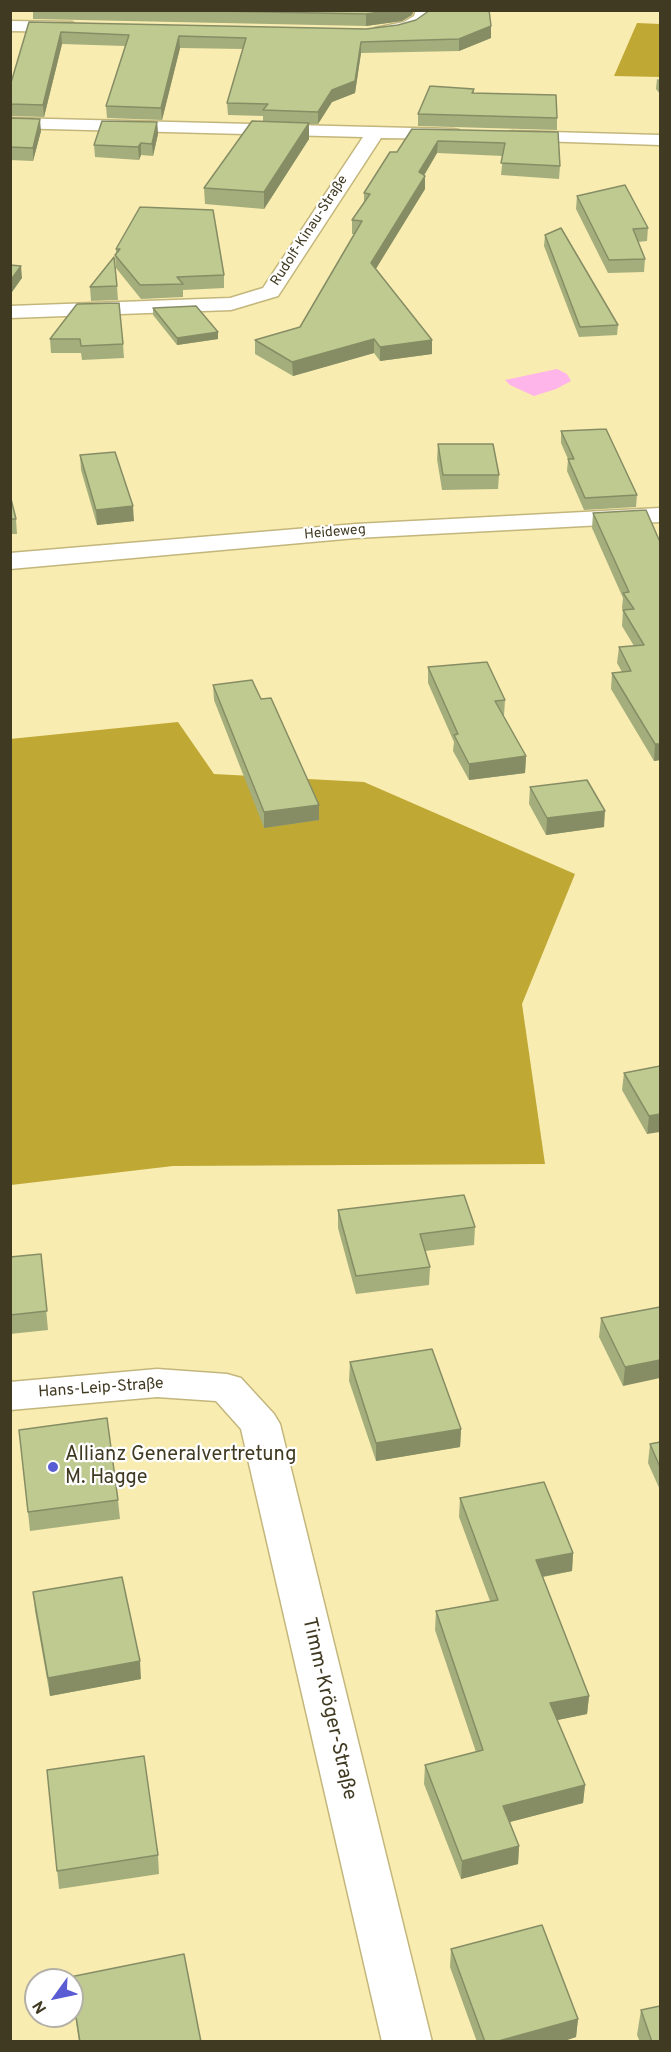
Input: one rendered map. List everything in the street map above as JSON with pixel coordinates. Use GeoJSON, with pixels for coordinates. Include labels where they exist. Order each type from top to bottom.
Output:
{"type":"FeatureCollection","features":[{"type":"Feature","properties":{"kind":"street"},"geometry":{"type":"LineString","coordinates":[[366,33],[392,31],[409,26],[422,18],[424,10]]}},
{"type":"Feature","properties":{"kind":"street"},"geometry":{"type":"LineString","coordinates":[[10,26],[94,27]]}},
{"type":"Feature","properties":{"kind":"street"},"geometry":{"type":"LineString","coordinates":[[10,123],[471,135]]}},
{"type":"Feature","properties":{"kind":"street","name":"Rudolf-Kinau-Straße"},"geometry":{"type":"LineString","coordinates":[[10,312],[238,304],[271,292],[376,132]]}},
{"type":"Feature","properties":{"kind":"street"},"geometry":{"type":"LineString","coordinates":[[494,135],[660,140]]}},
{"type":"Feature","properties":{"kind":"street","name":"Heideweg"},"geometry":{"type":"LineString","coordinates":[[10,561],[356,531],[660,515]]}},
{"type":"Feature","properties":{"kind":"street","name":"Hans-Leip-Straße"},"geometry":{"type":"LineString","coordinates":[[10,1396],[157,1383],[228,1388]]}},
{"type":"Feature","properties":{"kind":"street","name":"Timm-Kröger-Straße"},"geometry":{"type":"LineString","coordinates":[[228,1388],[260,1424],[407,2042]]}},
{"type":"Feature","properties":{"kind":"shaded area"},"geometry":{"type":"Polygon","coordinates":[[[637,23],[660,24],[660,77],[614,76],[637,23]]]}},
{"type":"Feature","properties":{"kind":"shaded area"},"geometry":{"type":"Polygon","coordinates":[[[557,369],[567,374],[571,381],[534,396],[510,385],[505,380],[557,369]]]}},
{"type":"Feature","properties":{"kind":"shaded area"},"geometry":{"type":"Polygon","coordinates":[[[178,722],[214,774],[364,782],[575,874],[522,1004],[545,1164],[173,1166],[11,1185],[10,739],[178,722]]]}},
{"type":"Feature","properties":{"kind":"building"},"geometry":{"type":"Polygon","coordinates":[[[165,10],[395,10],[366,14],[165,10]]]}},
{"type":"Feature","properties":{"kind":"building"},"geometry":{"type":"Polygon","coordinates":[[[430,10],[489,10],[491,26],[459,39],[361,42],[355,81],[332,90],[318,112],[263,110],[268,104],[227,103],[246,38],[179,36],[161,108],[106,106],[129,35],[61,32],[43,105],[10,104],[10,86],[29,22],[366,29],[416,20],[430,10]]]}},
{"type":"Feature","properties":{"kind":"building"},"geometry":{"type":"Polygon","coordinates":[[[430,86],[474,89],[472,93],[556,95],[557,118],[418,114],[430,86]]]}},
{"type":"Feature","properties":{"kind":"building"},"geometry":{"type":"Polygon","coordinates":[[[10,118],[40,119],[33,148],[10,147],[10,118]]]}},
{"type":"Feature","properties":{"kind":"building"},"geometry":{"type":"Polygon","coordinates":[[[102,121],[157,122],[152,144],[141,143],[138,147],[94,145],[102,121]]]}},
{"type":"Feature","properties":{"kind":"building"},"geometry":{"type":"Polygon","coordinates":[[[252,121],[309,123],[264,192],[204,188],[252,121]]]}},
{"type":"Feature","properties":{"kind":"building"},"geometry":{"type":"Polygon","coordinates":[[[412,129],[558,132],[560,166],[501,163],[505,143],[438,141],[419,172],[425,176],[371,263],[432,340],[380,347],[374,339],[292,362],[255,340],[300,327],[362,221],[352,220],[370,194],[364,193],[390,152],[397,152],[412,129]]]}},
{"type":"Feature","properties":{"kind":"building"},"geometry":{"type":"Polygon","coordinates":[[[625,185],[648,228],[633,229],[645,259],[609,260],[577,196],[625,185]]]}},
{"type":"Feature","properties":{"kind":"building"},"geometry":{"type":"Polygon","coordinates":[[[140,207],[213,210],[224,275],[177,277],[183,284],[140,285],[115,255],[120,249],[116,249],[140,207]]]}},
{"type":"Feature","properties":{"kind":"building"},"geometry":{"type":"Polygon","coordinates":[[[561,228],[618,325],[580,327],[545,235],[561,228]]]}},
{"type":"Feature","properties":{"kind":"building"},"geometry":{"type":"Polygon","coordinates":[[[114,257],[117,286],[90,287],[114,257]]]}},
{"type":"Feature","properties":{"kind":"building"},"geometry":{"type":"Polygon","coordinates":[[[10,265],[21,266],[10,281],[10,265]]]}},
{"type":"Feature","properties":{"kind":"building"},"geometry":{"type":"Polygon","coordinates":[[[119,303],[123,344],[81,346],[80,339],[50,339],[77,304],[119,303]]]}},
{"type":"Feature","properties":{"kind":"building"},"geometry":{"type":"Polygon","coordinates":[[[196,306],[218,332],[177,338],[153,308],[196,306]]]}},
{"type":"Feature","properties":{"kind":"building"},"geometry":{"type":"Polygon","coordinates":[[[606,429],[637,495],[585,498],[568,459],[574,459],[561,431],[606,429]]]}},
{"type":"Feature","properties":{"kind":"building"},"geometry":{"type":"Polygon","coordinates":[[[438,444],[493,444],[499,475],[443,475],[438,444]]]}},
{"type":"Feature","properties":{"kind":"building"},"geometry":{"type":"Polygon","coordinates":[[[115,452],[133,506],[96,510],[80,455],[115,452]]]}},
{"type":"Feature","properties":{"kind":"building"},"geometry":{"type":"Polygon","coordinates":[[[10,495],[16,519],[10,519],[10,495]]]}},
{"type":"Feature","properties":{"kind":"building"},"geometry":{"type":"Polygon","coordinates":[[[646,510],[660,542],[660,744],[655,744],[612,673],[631,671],[619,647],[644,645],[623,610],[634,609],[623,593],[629,592],[593,513],[646,510]]]}},
{"type":"Feature","properties":{"kind":"building"},"geometry":{"type":"Polygon","coordinates":[[[487,662],[505,700],[495,701],[526,756],[469,764],[454,735],[458,734],[428,667],[487,662]]]}},
{"type":"Feature","properties":{"kind":"building"},"geometry":{"type":"Polygon","coordinates":[[[252,680],[261,699],[271,698],[319,805],[264,812],[213,685],[252,680]]]}},
{"type":"Feature","properties":{"kind":"building"},"geometry":{"type":"Polygon","coordinates":[[[587,780],[605,811],[547,818],[530,787],[587,780]]]}},
{"type":"Feature","properties":{"kind":"building"},"geometry":{"type":"Polygon","coordinates":[[[660,1066],[660,1114],[649,1116],[624,1073],[660,1066]]]}},
{"type":"Feature","properties":{"kind":"building"},"geometry":{"type":"Polygon","coordinates":[[[464,1195],[475,1227],[420,1234],[430,1267],[356,1276],[338,1210],[464,1195]]]}},
{"type":"Feature","properties":{"kind":"building"},"geometry":{"type":"Polygon","coordinates":[[[41,1254],[47,1311],[10,1315],[10,1257],[41,1254]]]}},
{"type":"Feature","properties":{"kind":"building"},"geometry":{"type":"Polygon","coordinates":[[[660,1307],[660,1360],[625,1367],[601,1318],[660,1307]]]}},
{"type":"Feature","properties":{"kind":"building"},"geometry":{"type":"Polygon","coordinates":[[[432,1349],[461,1429],[376,1443],[350,1362],[432,1349]]]}},
{"type":"Feature","properties":{"kind":"building"},"geometry":{"type":"Polygon","coordinates":[[[107,1418],[118,1500],[28,1512],[19,1430],[107,1418]]]}},
{"type":"Feature","properties":{"kind":"building"},"geometry":{"type":"Polygon","coordinates":[[[660,1442],[660,1467],[650,1444],[660,1442]]]}},
{"type":"Feature","properties":{"kind":"building"},"geometry":{"type":"Polygon","coordinates":[[[544,1482],[573,1553],[536,1560],[589,1696],[550,1703],[585,1785],[503,1806],[519,1846],[462,1861],[425,1765],[483,1750],[436,1611],[498,1600],[460,1498],[544,1482]]]}},
{"type":"Feature","properties":{"kind":"building"},"geometry":{"type":"Polygon","coordinates":[[[122,1577],[140,1661],[48,1678],[33,1592],[122,1577]]]}},
{"type":"Feature","properties":{"kind":"building"},"geometry":{"type":"Polygon","coordinates":[[[144,1756],[158,1855],[57,1871],[47,1770],[144,1756]]]}},
{"type":"Feature","properties":{"kind":"building"},"geometry":{"type":"Polygon","coordinates":[[[542,1925],[578,2019],[495,2042],[485,2042],[451,1949],[542,1925]]]}},
{"type":"Feature","properties":{"kind":"building"},"geometry":{"type":"Polygon","coordinates":[[[184,1954],[201,2042],[80,2042],[78,2028],[84,2028],[84,1974],[184,1954]]]}},
{"type":"Feature","properties":{"kind":"building"},"geometry":{"type":"Polygon","coordinates":[[[660,2006],[660,2042],[652,2042],[641,2010],[660,2006]]]}},
{"type":"Feature","properties":{"kind":"place","name":"Allianz Generalvertretung M. Hagge"},"geometry":{"type":"Point","coordinates":[53,1467]}}]}
